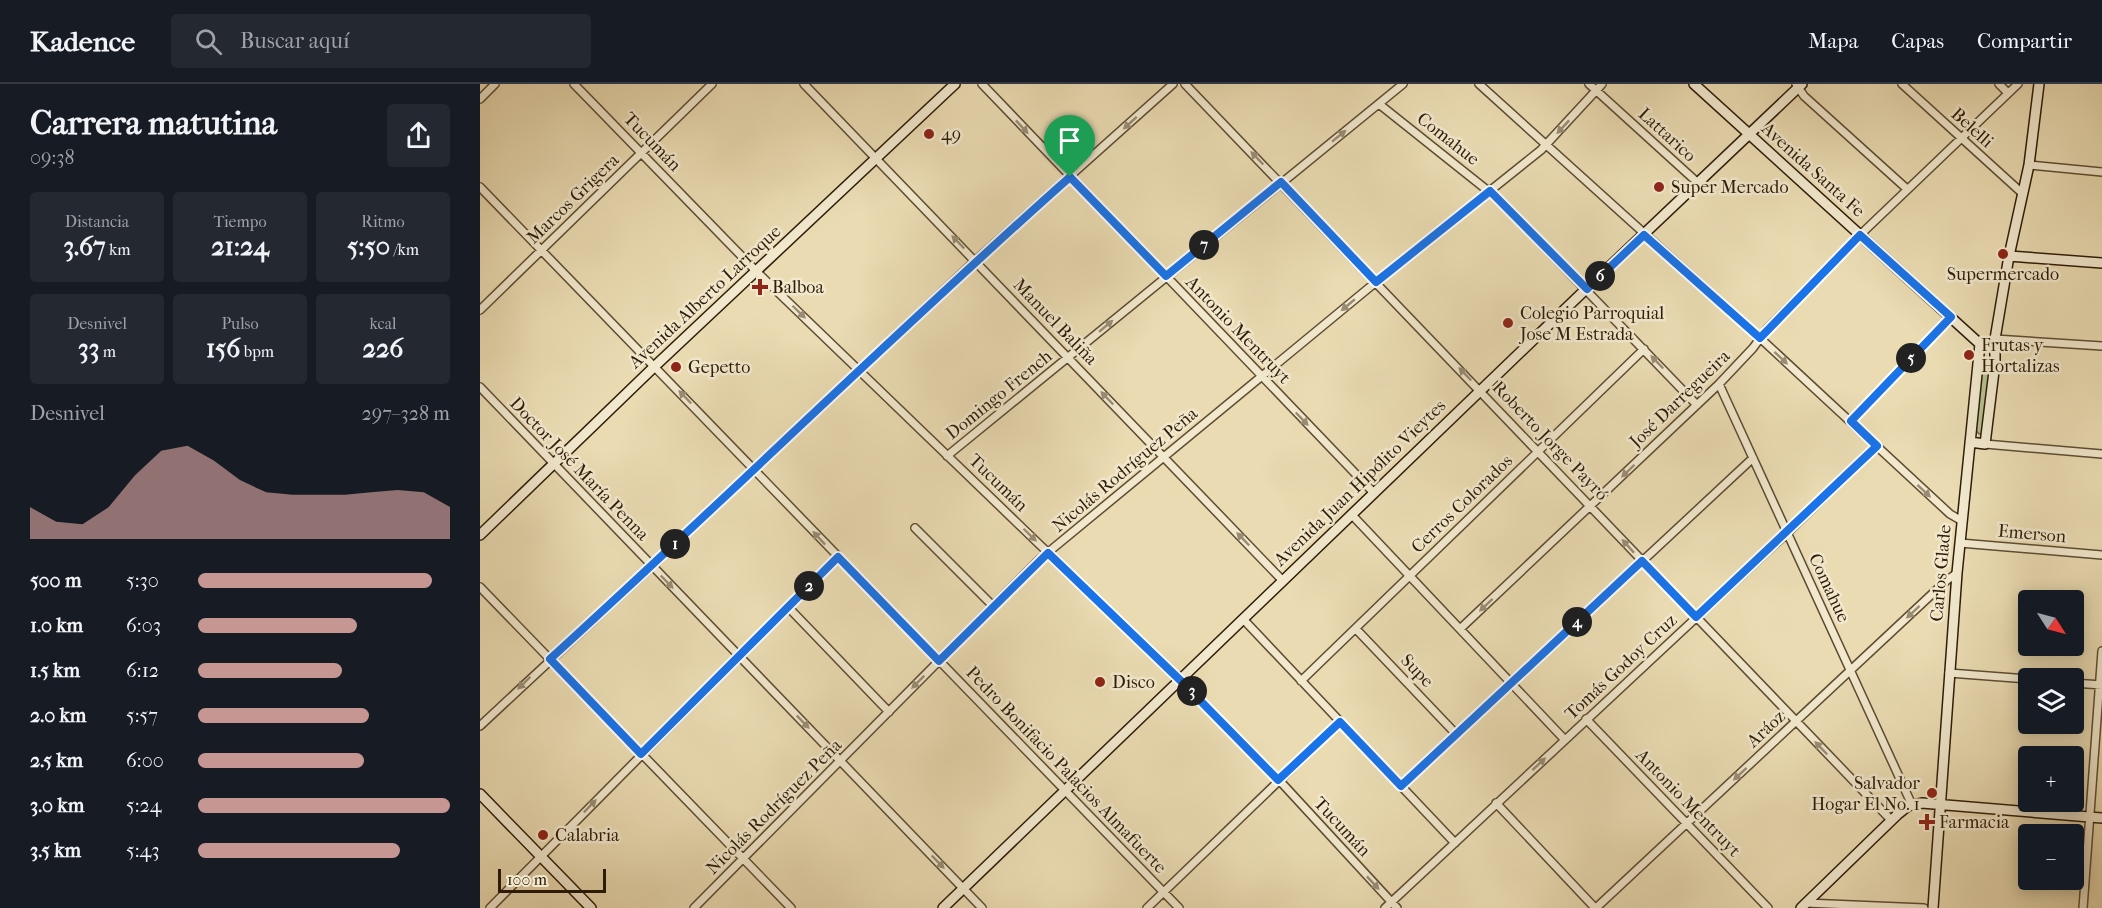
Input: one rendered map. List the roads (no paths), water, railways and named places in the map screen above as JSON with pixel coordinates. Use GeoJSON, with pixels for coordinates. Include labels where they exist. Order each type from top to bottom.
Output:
{"type":"FeatureCollection","features":[{"type":"Feature","properties":{"kind":"street"},"geometry":{"type":"LineString","coordinates":[[480,99],[495,84]]}},
{"type":"Feature","properties":{"kind":"street","name":"Tucumán"},"geometry":{"type":"LineString","coordinates":[[574,84],[757,272],[1181,681],[1278,780],[1394,905]]}},
{"type":"Feature","properties":{"kind":"street","name":"Marcos Grigera"},"geometry":{"type":"LineString","coordinates":[[480,310],[712,84]]}},
{"type":"Feature","properties":{"kind":"street","name":"Manuel Baliña"},"geometry":{"type":"LineString","coordinates":[[804,84],[1283,581]]}},
{"type":"Feature","properties":{"kind":"street","name":"Avenida Alberto Larroque"},"geometry":{"type":"LineString","coordinates":[[480,535],[655,366],[955,84]]}},
{"type":"Feature","properties":{"kind":"street","name":"Antonio Mentruyt"},"geometry":{"type":"LineString","coordinates":[[982,84],[1374,493]]}},
{"type":"Feature","properties":{"kind":"street"},"geometry":{"type":"LineString","coordinates":[[480,726],[858,369],[1173,84]]}},
{"type":"Feature","properties":{"kind":"street","name":"Roberto Jorge Payró"},"geometry":{"type":"LineString","coordinates":[[1185,84],[1891,820]]}},
{"type":"Feature","properties":{"kind":"street","name":"Domingo French"},"geometry":{"type":"LineString","coordinates":[[947,456],[1403,84]]}},
{"type":"Feature","properties":{"kind":"street"},"geometry":{"type":"LineString","coordinates":[[1479,84],[1851,421],[1950,514],[1962,521]]}},
{"type":"Feature","properties":{"kind":"street","name":"Lattarico"},"geometry":{"type":"LineString","coordinates":[[1589,84],[1698,183]]}},
{"type":"Feature","properties":{"kind":"street","name":"Nicolás Rodríguez Peña"},"geometry":{"type":"LineString","coordinates":[[694,908],[1048,553],[1376,282],[1546,146],[1602,84]]}},
{"type":"Feature","properties":{"kind":"street","name":"Avenida Santa Fe"},"geometry":{"type":"LineString","coordinates":[[1694,84],[1980,344]]}},
{"type":"Feature","properties":{"kind":"street","name":"Belelli"},"geometry":{"type":"LineString","coordinates":[[1902,84],[2022,193]]}},
{"type":"Feature","properties":{"kind":"street"},"geometry":{"type":"LineString","coordinates":[[1999,84],[2008,93]]}},
{"type":"Feature","properties":{"kind":"street","name":"José Darregueira"},"geometry":{"type":"LineString","coordinates":[[1460,629],[1719,384],[1760,338],[1860,235],[2018,84]]}},
{"type":"Feature","properties":{"kind":"street"},"geometry":{"type":"LineString","coordinates":[[1985,444],[1995,363],[1995,343],[2008,256],[2029,165],[2039,84]]}},
{"type":"Feature","properties":{"kind":"street"},"geometry":{"type":"LineString","coordinates":[[1799,85],[1804,96],[1907,189]]}},
{"type":"Feature","properties":{"kind":"street","name":"Avenida Juan Hipólito Vieytes"},"geometry":{"type":"LineString","coordinates":[[943,908],[1799,85]]}},
{"type":"Feature","properties":{"kind":"street","name":"Comahue"},"geometry":{"type":"LineString","coordinates":[[1379,104],[1490,191],[1697,405]]}},
{"type":"Feature","properties":{"kind":"street"},"geometry":{"type":"LineString","coordinates":[[2029,165],[2102,171]]}},
{"type":"Feature","properties":{"kind":"street","name":"Pedro Bonifacio Palacios Almafuerte"},"geometry":{"type":"LineString","coordinates":[[480,187],[1179,908]]}},
{"type":"Feature","properties":{"kind":"street"},"geometry":{"type":"LineString","coordinates":[[2008,256],[2102,263]]}},
{"type":"Feature","properties":{"kind":"street"},"geometry":{"type":"LineString","coordinates":[[1851,421],[1951,317]]}},
{"type":"Feature","properties":{"kind":"street"},"geometry":{"type":"LineString","coordinates":[[1980,344],[2102,346]]}},
{"type":"Feature","properties":{"kind":"street","name":"Carlos Glade"},"geometry":{"type":"LineString","coordinates":[[1933,908],[1957,573],[1980,344]]}},
{"type":"Feature","properties":{"kind":"street","name":"Cerros Colorados"},"geometry":{"type":"LineString","coordinates":[[1302,681],[1644,349]]}},
{"type":"Feature","properties":{"kind":"street","name":"Comahue"},"geometry":{"type":"LineString","coordinates":[[1719,384],[1912,805]]}},
{"type":"Feature","properties":{"kind":"street","name":"Doctor José María Penna"},"geometry":{"type":"LineString","coordinates":[[480,387],[982,908]]}},
{"type":"Feature","properties":{"kind":"street"},"geometry":{"type":"LineString","coordinates":[[1970,442],[2102,454]]}},
{"type":"Feature","properties":{"kind":"street","name":"Tomás Godoy Cruz"},"geometry":{"type":"LineString","coordinates":[[1385,908],[1394,905],[1496,803],[1877,446]]}},
{"type":"Feature","properties":{"kind":"street"},"geometry":{"type":"LineString","coordinates":[[1401,786],[1753,458]]}},
{"type":"Feature","properties":{"kind":"street"},"geometry":{"type":"LineString","coordinates":[[1352,515],[1565,740]]}},
{"type":"Feature","properties":{"kind":"street"},"geometry":{"type":"LineString","coordinates":[[915,528],[993,606]]}},
{"type":"Feature","properties":{"kind":"street","name":"Emerson"},"geometry":{"type":"LineString","coordinates":[[1960,543],[2102,555]]}},
{"type":"Feature","properties":{"kind":"street"},"geometry":{"type":"LineString","coordinates":[[490,908],[838,557]]}},
{"type":"Feature","properties":{"kind":"street","name":"Aráoz"},"geometry":{"type":"LineString","coordinates":[[1596,908],[1957,573]]}},
{"type":"Feature","properties":{"kind":"street"},"geometry":{"type":"LineString","coordinates":[[480,587],[790,908]]}},
{"type":"Feature","properties":{"kind":"street"},"geometry":{"type":"LineString","coordinates":[[788,607],[889,712]]}},
{"type":"Feature","properties":{"kind":"street"},"geometry":{"type":"LineString","coordinates":[[1243,620],[1455,843]]}},
{"type":"Feature","properties":{"kind":"street","name":"Supe"},"geometry":{"type":"LineString","coordinates":[[1356,628],[1456,734]]}},
{"type":"Feature","properties":{"kind":"street"},"geometry":{"type":"LineString","coordinates":[[2083,908],[2102,651]]}},
{"type":"Feature","properties":{"kind":"street"},"geometry":{"type":"LineString","coordinates":[[1949,673],[2018,678]]}},
{"type":"Feature","properties":{"kind":"street"},"geometry":{"type":"LineString","coordinates":[[2084,684],[2101,685]]}},
{"type":"Feature","properties":{"kind":"street","name":"Antonio Mentruyt"},"geometry":{"type":"LineString","coordinates":[[1586,720],[1768,908]]}},
{"type":"Feature","properties":{"kind":"street"},"geometry":{"type":"LineString","coordinates":[[1147,908],[1340,722]]}},
{"type":"Feature","properties":{"kind":"street"},"geometry":{"type":"LineString","coordinates":[[480,794],[591,908]]}},
{"type":"Feature","properties":{"kind":"street"},"geometry":{"type":"LineString","coordinates":[[1496,803],[1596,908]]}},
{"type":"Feature","properties":{"kind":"street"},"geometry":{"type":"LineString","coordinates":[[1804,905],[1891,820],[1912,805],[1940,805],[2102,818]]}},
{"type":"Feature","properties":{"kind":"street"},"geometry":{"type":"LineString","coordinates":[[1804,905],[1924,908]]}},
{"type":"Feature","properties":{"kind":"place","name":"49"},"geometry":{"type":"Point","coordinates":[929,134]}},
{"type":"Feature","properties":{"kind":"place","name":"Super Mercado"},"geometry":{"type":"Point","coordinates":[1659,187]}},
{"type":"Feature","properties":{"kind":"place","name":"Supermercado"},"geometry":{"type":"Point","coordinates":[2003,254]}},
{"type":"Feature","properties":{"kind":"place","name":"Balboa"},"geometry":{"type":"Point","coordinates":[760,287]}},
{"type":"Feature","properties":{"kind":"place","name":"Colegio Parroquial Jose M Estrada"},"geometry":{"type":"Point","coordinates":[1508,323]}},
{"type":"Feature","properties":{"kind":"place","name":"Frutas y Hortalizas"},"geometry":{"type":"Point","coordinates":[1969,355]}},
{"type":"Feature","properties":{"kind":"place","name":"Gepetto"},"geometry":{"type":"Point","coordinates":[676,367]}},
{"type":"Feature","properties":{"kind":"place","name":"Disco"},"geometry":{"type":"Point","coordinates":[1100,682]}},
{"type":"Feature","properties":{"kind":"place","name":"Salvador Hogar El No. 1"},"geometry":{"type":"Point","coordinates":[1932,793]}},
{"type":"Feature","properties":{"kind":"place","name":"Farmacia"},"geometry":{"type":"Point","coordinates":[1927,822]}},
{"type":"Feature","properties":{"kind":"place","name":"Calabria"},"geometry":{"type":"Point","coordinates":[543,835]}}]}
